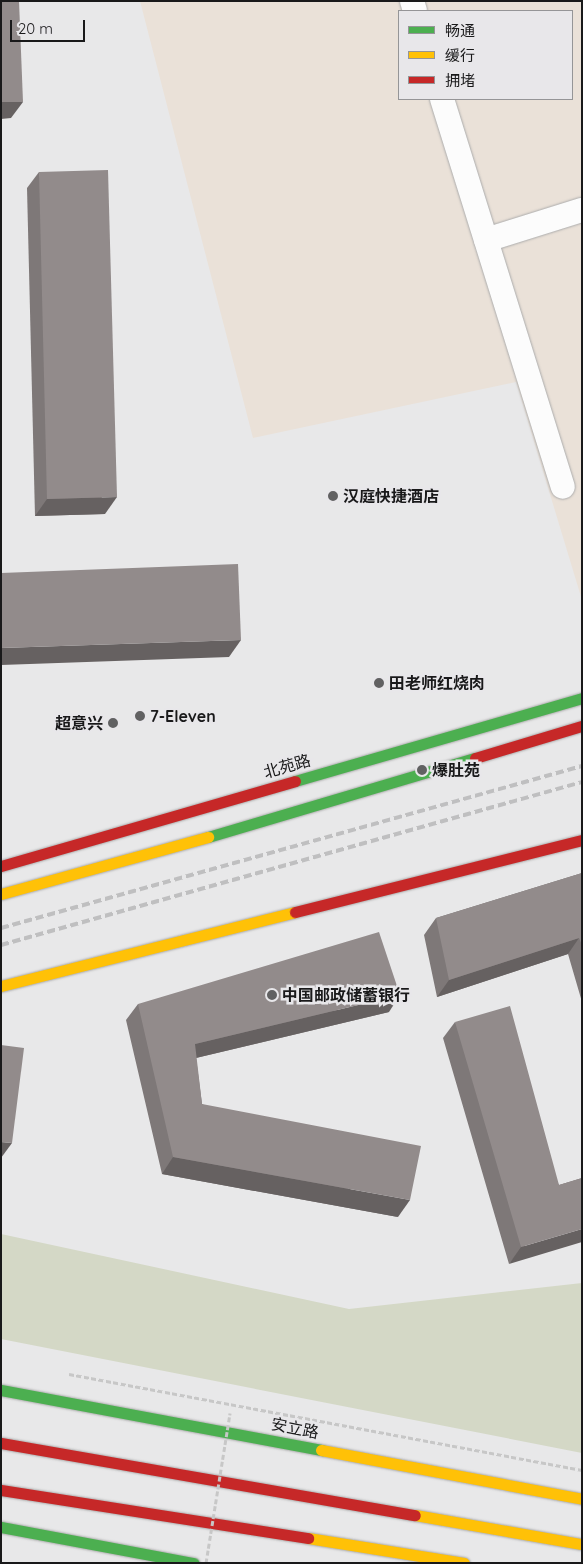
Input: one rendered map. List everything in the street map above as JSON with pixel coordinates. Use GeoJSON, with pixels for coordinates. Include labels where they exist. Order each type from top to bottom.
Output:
{"type":"FeatureCollection","features":[{"type":"Feature","properties":{"kind":"main road","name":"北苑路"},"geometry":{"type":"LineString","coordinates":[[1,866],[582,698]]}},
{"type":"Feature","properties":{"kind":"main road"},"geometry":{"type":"LineString","coordinates":[[1,894],[255,824],[582,726]]}},
{"type":"Feature","properties":{"kind":"main road"},"geometry":{"type":"LineString","coordinates":[[1,986],[582,840]]}},
{"type":"Feature","properties":{"kind":"main road","name":"安立路"},"geometry":{"type":"LineString","coordinates":[[1,1390],[582,1499]]}},
{"type":"Feature","properties":{"kind":"main road"},"geometry":{"type":"LineString","coordinates":[[1,1443],[582,1544]]}},
{"type":"Feature","properties":{"kind":"main road"},"geometry":{"type":"LineString","coordinates":[[1,1490],[464,1563]]}},
{"type":"Feature","properties":{"kind":"main road"},"geometry":{"type":"LineString","coordinates":[[1,1527],[194,1563]]}},
{"type":"Feature","properties":{"kind":"street"},"geometry":{"type":"LineString","coordinates":[[442,100],[563,487]]}},
{"type":"Feature","properties":{"kind":"street"},"geometry":{"type":"LineString","coordinates":[[486,240],[582,210]]}},
{"type":"Feature","properties":{"kind":"path"},"geometry":{"type":"LineString","coordinates":[[65,1374],[582,1470]]}},
{"type":"Feature","properties":{"kind":"path"},"geometry":{"type":"LineString","coordinates":[[206,1563],[230,1413]]}},
{"type":"Feature","properties":{"kind":"shaded area"},"geometry":{"type":"Polygon","coordinates":[[[140,1],[582,1],[582,600],[516,382],[253,438],[140,1]]]}},
{"type":"Feature","properties":{"kind":"green space"},"geometry":{"type":"Polygon","coordinates":[[[1,1234],[349,1309],[582,1283],[582,1453],[1,1339],[1,1234]]]}},
{"type":"Feature","properties":{"kind":"building"},"geometry":{"type":"Polygon","coordinates":[[[1,1],[19,1],[23,102],[1,102],[1,1]]]}},
{"type":"Feature","properties":{"kind":"building"},"geometry":{"type":"Polygon","coordinates":[[[108,170],[117,497],[47,499],[39,172],[108,170]]]}},
{"type":"Feature","properties":{"kind":"building"},"geometry":{"type":"Polygon","coordinates":[[[238,564],[241,640],[1,648],[1,573],[238,564]]]}},
{"type":"Feature","properties":{"kind":"building"},"geometry":{"type":"Polygon","coordinates":[[[582,873],[582,945],[579,938],[449,980],[436,918],[582,873]]]}},
{"type":"Feature","properties":{"kind":"building"},"geometry":{"type":"Polygon","coordinates":[[[379,932],[400,995],[195,1044],[202,1104],[421,1146],[410,1200],[173,1157],[138,1004],[379,932]]]}},
{"type":"Feature","properties":{"kind":"building"},"geometry":{"type":"Polygon","coordinates":[[[510,1006],[559,1185],[582,1178],[582,1229],[521,1247],[455,1022],[510,1006]]]}},
{"type":"Feature","properties":{"kind":"building"},"geometry":{"type":"Polygon","coordinates":[[[1,1045],[24,1048],[12,1143],[1,1142],[1,1045]]]}},
{"type":"Feature","properties":{"kind":"railway"},"geometry":{"type":"LineString","coordinates":[[1,928],[582,766]]}},
{"type":"Feature","properties":{"kind":"railway"},"geometry":{"type":"LineString","coordinates":[[1,945],[582,782]]}},
{"type":"Feature","properties":{"kind":"traffic: fast"},"geometry":{"type":"LineString","coordinates":[[295,781],[582,698]]}},
{"type":"Feature","properties":{"kind":"traffic: fast"},"geometry":{"type":"LineString","coordinates":[[208,837],[475,758]]}},
{"type":"Feature","properties":{"kind":"traffic: fast"},"geometry":{"type":"LineString","coordinates":[[1,1390],[321,1450]]}},
{"type":"Feature","properties":{"kind":"traffic: fast"},"geometry":{"type":"LineString","coordinates":[[1,1527],[194,1563]]}},
{"type":"Feature","properties":{"kind":"traffic: slow"},"geometry":{"type":"LineString","coordinates":[[1,894],[208,837]]}},
{"type":"Feature","properties":{"kind":"traffic: slow"},"geometry":{"type":"LineString","coordinates":[[1,986],[295,912]]}},
{"type":"Feature","properties":{"kind":"traffic: slow"},"geometry":{"type":"LineString","coordinates":[[321,1450],[582,1499]]}},
{"type":"Feature","properties":{"kind":"traffic: slow"},"geometry":{"type":"LineString","coordinates":[[415,1515],[582,1544]]}},
{"type":"Feature","properties":{"kind":"traffic: slow"},"geometry":{"type":"LineString","coordinates":[[308,1538],[464,1563]]}},
{"type":"Feature","properties":{"kind":"traffic: jam"},"geometry":{"type":"LineString","coordinates":[[475,758],[582,726]]}},
{"type":"Feature","properties":{"kind":"traffic: jam"},"geometry":{"type":"LineString","coordinates":[[1,866],[295,781]]}},
{"type":"Feature","properties":{"kind":"traffic: jam"},"geometry":{"type":"LineString","coordinates":[[295,912],[582,840]]}},
{"type":"Feature","properties":{"kind":"traffic: jam"},"geometry":{"type":"LineString","coordinates":[[1,1443],[415,1515]]}},
{"type":"Feature","properties":{"kind":"traffic: jam"},"geometry":{"type":"LineString","coordinates":[[1,1490],[308,1538]]}},
{"type":"Feature","properties":{"kind":"place","name":"汉庭快捷酒店"},"geometry":{"type":"Point","coordinates":[333,496]}},
{"type":"Feature","properties":{"kind":"place","name":"田老师红烧肉"},"geometry":{"type":"Point","coordinates":[379,683]}},
{"type":"Feature","properties":{"kind":"place","name":"7-Eleven"},"geometry":{"type":"Point","coordinates":[140,716]}},
{"type":"Feature","properties":{"kind":"place","name":"超意兴"},"geometry":{"type":"Point","coordinates":[113,723]}},
{"type":"Feature","properties":{"kind":"place","name":"爆肚苑"},"geometry":{"type":"Point","coordinates":[422,770]}},
{"type":"Feature","properties":{"kind":"place","name":"中国邮政储蓄银行"},"geometry":{"type":"Point","coordinates":[272,995]}}]}
